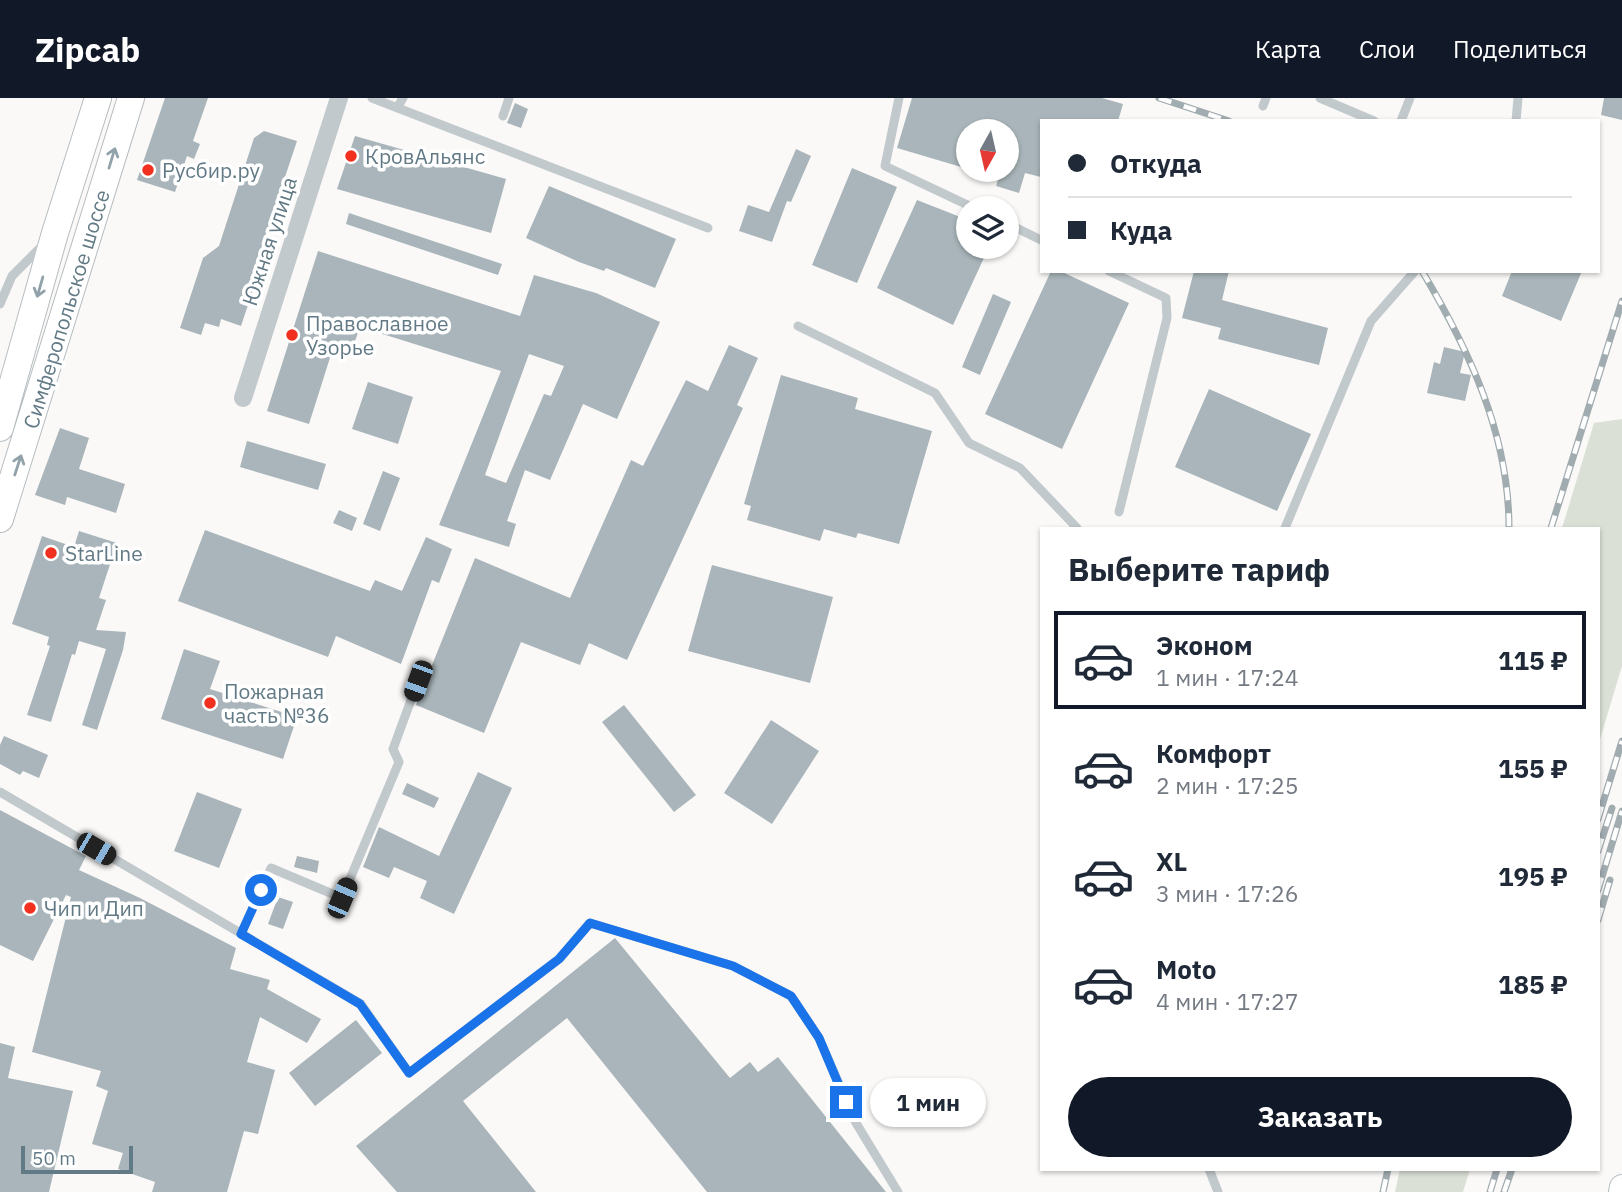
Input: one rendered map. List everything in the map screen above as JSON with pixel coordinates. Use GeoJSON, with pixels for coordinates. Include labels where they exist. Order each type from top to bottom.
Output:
{"type":"FeatureCollection","features":[{"type":"Feature","properties":{"kind":"main road"},"geometry":{"type":"LineString","coordinates":[[87,128],[90,98]]}},
{"type":"Feature","properties":{"kind":"main road","name":"Симферопольское шоссе"},"geometry":{"type":"LineString","coordinates":[[0,428],[55,233],[97,98]]}},
{"type":"Feature","properties":{"kind":"main road","name":"Симферопольское шоссе"},"geometry":{"type":"LineString","coordinates":[[0,519],[131,98]]}},
{"type":"Feature","properties":{"kind":"street","name":"Южная улица"},"geometry":{"type":"LineString","coordinates":[[243,398],[339,98]]}},
{"type":"Feature","properties":{"kind":"lane"},"geometry":{"type":"LineString","coordinates":[[372,98],[708,228]]}},
{"type":"Feature","properties":{"kind":"lane"},"geometry":{"type":"LineString","coordinates":[[397,108],[402,98]]}},
{"type":"Feature","properties":{"kind":"lane"},"geometry":{"type":"LineString","coordinates":[[503,116],[509,98]]}},
{"type":"Feature","properties":{"kind":"lane"},"geometry":{"type":"LineString","coordinates":[[899,98],[885,166],[956,200]]}},
{"type":"Feature","properties":{"kind":"lane"},"geometry":{"type":"LineString","coordinates":[[1320,98],[1369,119]]}},
{"type":"Feature","properties":{"kind":"lane"},"geometry":{"type":"LineString","coordinates":[[1402,119],[1410,98]]}},
{"type":"Feature","properties":{"kind":"lane"},"geometry":{"type":"LineString","coordinates":[[1516,119],[1518,98]]}},
{"type":"Feature","properties":{"kind":"lane"},"geometry":{"type":"LineString","coordinates":[[1019,229],[1040,240]]}},
{"type":"Feature","properties":{"kind":"lane"},"geometry":{"type":"LineString","coordinates":[[0,304],[12,276],[55,233]]}},
{"type":"Feature","properties":{"kind":"lane"},"geometry":{"type":"LineString","coordinates":[[1113,273],[1166,298],[1167,318],[1119,512]]}},
{"type":"Feature","properties":{"kind":"lane"},"geometry":{"type":"LineString","coordinates":[[1285,527],[1371,321],[1413,273]]}},
{"type":"Feature","properties":{"kind":"lane"},"geometry":{"type":"LineString","coordinates":[[798,326],[935,393],[969,443],[1020,468],[1076,527]]}},
{"type":"Feature","properties":{"kind":"lane"},"geometry":{"type":"LineString","coordinates":[[241,934],[271,867],[342,898],[400,762],[393,749],[418,681]]}},
{"type":"Feature","properties":{"kind":"lane"},"geometry":{"type":"LineString","coordinates":[[0,792],[360,1004],[409,1073],[559,959],[590,923],[733,966],[791,996],[819,1038],[856,1124],[898,1192]]}},
{"type":"Feature","properties":{"kind":"lane"},"geometry":{"type":"LineString","coordinates":[[1210,1171],[1218,1192]]}},
{"type":"Feature","properties":{"kind":"shaded area"},"geometry":{"type":"Polygon","coordinates":[[[1622,419],[1622,666],[1600,739],[1600,527],[1562,527],[1594,423],[1622,419]]]}},
{"type":"Feature","properties":{"kind":"shaded area"},"geometry":{"type":"Polygon","coordinates":[[[1400,1171],[1469,1171],[1463,1192],[1395,1192],[1400,1171]]]}},
{"type":"Feature","properties":{"kind":"building"},"geometry":{"type":"Polygon","coordinates":[[[165,98],[208,98],[193,141],[200,144],[194,159],[187,156],[175,192],[137,180],[165,98]]]}},
{"type":"Feature","properties":{"kind":"building"},"geometry":{"type":"Polygon","coordinates":[[[912,98],[1102,98],[1123,104],[1119,119],[1040,119],[1040,177],[1025,173],[1019,193],[996,186],[997,182],[1019,182],[1019,119],[956,119],[956,165],[897,148],[912,98]]]}},
{"type":"Feature","properties":{"kind":"building"},"geometry":{"type":"Polygon","coordinates":[[[1604,98],[1622,98],[1622,120],[1601,115],[1604,98]]]}},
{"type":"Feature","properties":{"kind":"building"},"geometry":{"type":"Polygon","coordinates":[[[515,103],[528,109],[521,128],[507,123],[515,103]]]}},
{"type":"Feature","properties":{"kind":"building"},"geometry":{"type":"Polygon","coordinates":[[[264,131],[297,141],[252,276],[257,278],[241,326],[221,319],[219,327],[205,323],[201,335],[180,328],[203,258],[219,246],[254,138],[264,131]]]}},
{"type":"Feature","properties":{"kind":"building"},"geometry":{"type":"Polygon","coordinates":[[[355,136],[506,179],[491,233],[337,189],[355,136]]]}},
{"type":"Feature","properties":{"kind":"building"},"geometry":{"type":"Polygon","coordinates":[[[796,149],[811,156],[791,202],[787,201],[772,242],[739,231],[748,205],[769,212],[796,149]]]}},
{"type":"Feature","properties":{"kind":"building"},"geometry":{"type":"Polygon","coordinates":[[[852,168],[897,187],[857,283],[812,265],[852,168]]]}},
{"type":"Feature","properties":{"kind":"building"},"geometry":{"type":"Polygon","coordinates":[[[549,186],[676,239],[655,288],[606,268],[604,271],[579,262],[526,238],[549,186]]]}},
{"type":"Feature","properties":{"kind":"building"},"geometry":{"type":"Polygon","coordinates":[[[917,200],[956,215],[956,259],[983,259],[953,325],[877,288],[917,200]]]}},
{"type":"Feature","properties":{"kind":"building"},"geometry":{"type":"Polygon","coordinates":[[[349,213],[502,264],[498,275],[346,224],[349,213]]]}},
{"type":"Feature","properties":{"kind":"building"},"geometry":{"type":"Polygon","coordinates":[[[318,251],[520,316],[534,275],[596,293],[660,322],[617,419],[583,404],[550,480],[525,470],[507,521],[516,524],[509,547],[439,525],[501,371],[360,327],[353,347],[335,342],[309,424],[267,411],[318,251]],[[529,354],[485,475],[506,483],[544,394],[551,396],[564,366],[529,354]]]}},
{"type":"Feature","properties":{"kind":"building"},"geometry":{"type":"Polygon","coordinates":[[[1050,273],[1064,273],[1129,303],[1062,449],[985,414],[1050,273]]]}},
{"type":"Feature","properties":{"kind":"building"},"geometry":{"type":"Polygon","coordinates":[[[1193,273],[1229,273],[1222,300],[1328,328],[1319,365],[1218,339],[1221,328],[1182,318],[1193,273]]]}},
{"type":"Feature","properties":{"kind":"building"},"geometry":{"type":"Polygon","coordinates":[[[1511,273],[1581,273],[1561,321],[1502,296],[1511,273]]]}},
{"type":"Feature","properties":{"kind":"building"},"geometry":{"type":"Polygon","coordinates":[[[993,294],[1011,302],[980,375],[962,367],[993,294]]]}},
{"type":"Feature","properties":{"kind":"building"},"geometry":{"type":"Polygon","coordinates":[[[729,345],[758,358],[737,405],[743,408],[627,660],[589,643],[580,665],[521,642],[484,733],[416,705],[475,558],[570,598],[631,460],[643,466],[686,380],[708,391],[729,345]]]}},
{"type":"Feature","properties":{"kind":"building"},"geometry":{"type":"Polygon","coordinates":[[[1444,347],[1465,352],[1460,373],[1471,375],[1465,401],[1427,393],[1434,362],[1440,364],[1444,347]]]}},
{"type":"Feature","properties":{"kind":"building"},"geometry":{"type":"Polygon","coordinates":[[[781,375],[858,398],[855,409],[932,431],[899,544],[858,533],[856,538],[824,529],[820,541],[747,520],[751,506],[744,504],[781,375]]]}},
{"type":"Feature","properties":{"kind":"building"},"geometry":{"type":"Polygon","coordinates":[[[368,382],[413,397],[398,444],[352,429],[368,382]]]}},
{"type":"Feature","properties":{"kind":"building"},"geometry":{"type":"Polygon","coordinates":[[[1209,389],[1311,434],[1277,511],[1175,467],[1209,389]]]}},
{"type":"Feature","properties":{"kind":"building"},"geometry":{"type":"Polygon","coordinates":[[[60,428],[89,438],[79,469],[125,484],[116,513],[67,497],[65,505],[35,495],[60,428]]]}},
{"type":"Feature","properties":{"kind":"building"},"geometry":{"type":"Polygon","coordinates":[[[247,441],[326,464],[318,490],[240,467],[247,441]]]}},
{"type":"Feature","properties":{"kind":"building"},"geometry":{"type":"Polygon","coordinates":[[[383,471],[400,478],[380,531],[363,524],[383,471]]]}},
{"type":"Feature","properties":{"kind":"building"},"geometry":{"type":"Polygon","coordinates":[[[339,510],[357,518],[352,531],[333,523],[339,510]]]}},
{"type":"Feature","properties":{"kind":"building"},"geometry":{"type":"Polygon","coordinates":[[[205,530],[370,591],[375,580],[402,591],[426,537],[452,549],[439,583],[432,580],[401,664],[336,636],[328,657],[178,601],[205,530]]]}},
{"type":"Feature","properties":{"kind":"building"},"geometry":{"type":"Polygon","coordinates":[[[79,531],[117,543],[99,598],[106,600],[96,630],[126,632],[123,650],[97,730],[82,725],[106,649],[79,641],[75,655],[72,654],[51,722],[27,715],[50,646],[47,645],[49,637],[12,624],[42,536],[74,547],[79,531]]]}},
{"type":"Feature","properties":{"kind":"building"},"geometry":{"type":"Polygon","coordinates":[[[712,565],[833,597],[810,683],[688,651],[712,565]]]}},
{"type":"Feature","properties":{"kind":"building","name":"Пожарная часть №36"},"geometry":{"type":"Polygon","coordinates":[[[184,649],[220,661],[210,689],[297,717],[283,759],[161,719],[184,649]]]}},
{"type":"Feature","properties":{"kind":"building"},"geometry":{"type":"Polygon","coordinates":[[[624,705],[696,795],[674,812],[602,722],[624,705]]]}},
{"type":"Feature","properties":{"kind":"building"},"geometry":{"type":"Polygon","coordinates":[[[771,720],[819,751],[772,824],[724,793],[771,720]]]}},
{"type":"Feature","properties":{"kind":"building"},"geometry":{"type":"Polygon","coordinates":[[[4,736],[48,755],[39,778],[23,771],[20,775],[0,764],[0,745],[4,736]]]}},
{"type":"Feature","properties":{"kind":"building"},"geometry":{"type":"Polygon","coordinates":[[[478,772],[512,788],[454,914],[420,898],[427,881],[394,867],[389,878],[363,867],[379,827],[439,856],[478,772]]]}},
{"type":"Feature","properties":{"kind":"building"},"geometry":{"type":"Polygon","coordinates":[[[407,783],[439,798],[434,808],[402,794],[407,783]]]}},
{"type":"Feature","properties":{"kind":"building"},"geometry":{"type":"Polygon","coordinates":[[[197,792],[242,809],[219,868],[174,851],[197,792]]]}},
{"type":"Feature","properties":{"kind":"building"},"geometry":{"type":"Polygon","coordinates":[[[0,810],[86,856],[79,870],[236,948],[230,969],[270,980],[267,989],[321,1019],[307,1043],[260,1017],[247,1062],[275,1070],[258,1134],[244,1131],[227,1192],[152,1192],[155,1182],[118,1169],[123,1153],[92,1144],[108,1091],[96,1086],[101,1071],[32,1052],[71,897],[66,895],[33,961],[0,945],[0,810]]]}},
{"type":"Feature","properties":{"kind":"building"},"geometry":{"type":"Polygon","coordinates":[[[297,856],[319,861],[317,873],[294,867],[297,856]]]}},
{"type":"Feature","properties":{"kind":"building"},"geometry":{"type":"Polygon","coordinates":[[[278,897],[293,902],[283,929],[268,924],[278,897]]]}},
{"type":"Feature","properties":{"kind":"building"},"geometry":{"type":"Polygon","coordinates":[[[615,938],[730,1078],[750,1062],[758,1072],[778,1057],[886,1192],[707,1192],[567,1018],[463,1101],[536,1192],[397,1192],[356,1146],[615,938]]]}},
{"type":"Feature","properties":{"kind":"building"},"geometry":{"type":"Polygon","coordinates":[[[356,1020],[382,1053],[315,1106],[289,1073],[356,1020]]]}},
{"type":"Feature","properties":{"kind":"building"},"geometry":{"type":"Polygon","coordinates":[[[0,1043],[15,1047],[8,1078],[73,1091],[49,1192],[0,1192],[0,1043]]]}},
{"type":"Feature","properties":{"kind":"railway"},"geometry":{"type":"LineString","coordinates":[[1159,98],[1223,119]]}},
{"type":"Feature","properties":{"kind":"railway"},"geometry":{"type":"LineString","coordinates":[[1423,273],[1470,362],[1494,426],[1502,459],[1509,527]]}},
{"type":"Feature","properties":{"kind":"railway"},"geometry":{"type":"LineString","coordinates":[[1551,527],[1622,301]]}},
{"type":"Feature","properties":{"kind":"railway"},"geometry":{"type":"LineString","coordinates":[[1600,812],[1622,741]]}},
{"type":"Feature","properties":{"kind":"railway"},"geometry":{"type":"LineString","coordinates":[[1600,845],[1612,808]]}},
{"type":"Feature","properties":{"kind":"railway"},"geometry":{"type":"LineString","coordinates":[[1600,883],[1622,811]]}},
{"type":"Feature","properties":{"kind":"railway"},"geometry":{"type":"LineString","coordinates":[[1600,913],[1610,880]]}},
{"type":"Feature","properties":{"kind":"railway"},"geometry":{"type":"LineString","coordinates":[[1383,1192],[1388,1171]]}},
{"type":"Feature","properties":{"kind":"railway"},"geometry":{"type":"LineString","coordinates":[[1490,1192],[1496,1171]]}},
{"type":"Feature","properties":{"kind":"railway"},"geometry":{"type":"LineString","coordinates":[[1504,1192],[1511,1171]]}},
{"type":"Feature","properties":{"kind":"place","name":"КровАльянс"},"geometry":{"type":"Point","coordinates":[351,156]}},
{"type":"Feature","properties":{"kind":"place","name":"Русбир.ру"},"geometry":{"type":"Point","coordinates":[148,170]}},
{"type":"Feature","properties":{"kind":"place","name":"Православное Узорье"},"geometry":{"type":"Point","coordinates":[292,335]}},
{"type":"Feature","properties":{"kind":"place","name":"StarLine"},"geometry":{"type":"Point","coordinates":[51,553]}},
{"type":"Feature","properties":{"kind":"place","name":"Пожарная часть №36"},"geometry":{"type":"Point","coordinates":[210,703]}},
{"type":"Feature","properties":{"kind":"place","name":"Чип и Дип"},"geometry":{"type":"Point","coordinates":[30,908]}},
{"type":"Feature","properties":{"kind":"route"},"geometry":{"type":"LineString","coordinates":[[261,890],[241,934],[360,1004],[409,1073],[559,959],[590,923],[635,939],[733,966],[791,996],[819,1038],[846,1102]]}}]}
